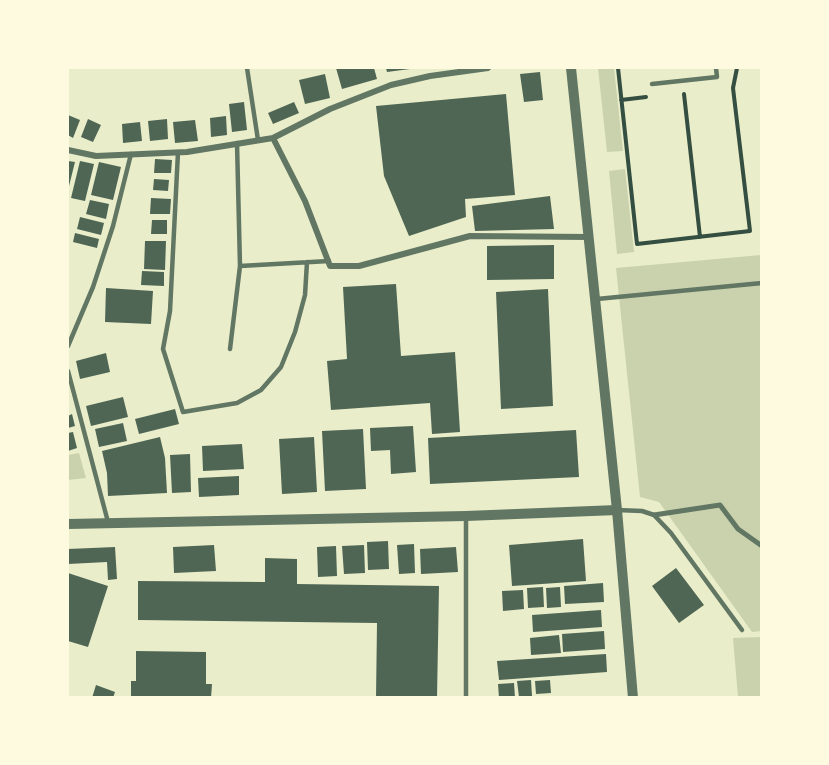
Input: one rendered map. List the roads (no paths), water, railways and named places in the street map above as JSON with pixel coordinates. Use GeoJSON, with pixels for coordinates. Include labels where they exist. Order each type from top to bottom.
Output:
{"type":"FeatureCollection","features":[{"type":"Feature","properties":{"kind":"street"},"geometry":{"type":"LineString","coordinates":[[68,150],[96,156],[178,152],[273,138],[330,109],[391,85],[430,76],[488,68]]}},
{"type":"Feature","properties":{"kind":"street"},"geometry":{"type":"LineString","coordinates":[[571,68],[617,510],[633,698]]}},
{"type":"Feature","properties":{"kind":"street"},"geometry":{"type":"LineString","coordinates":[[273,138],[305,201],[330,266],[359,266],[470,236],[589,237]]}},
{"type":"Feature","properties":{"kind":"street"},"geometry":{"type":"LineString","coordinates":[[654,515],[720,505],[738,529],[762,546]]}},
{"type":"Feature","properties":{"kind":"street"},"geometry":{"type":"LineString","coordinates":[[68,524],[466,516],[617,510]]}},
{"type":"Feature","properties":{"kind":"lane"},"geometry":{"type":"LineString","coordinates":[[247,68],[258,140]]}},
{"type":"Feature","properties":{"kind":"lane"},"geometry":{"type":"LineString","coordinates":[[652,84],[717,77],[716,68]]}},
{"type":"Feature","properties":{"kind":"lane"},"geometry":{"type":"LineString","coordinates":[[231,349],[240,266],[237,143]]}},
{"type":"Feature","properties":{"kind":"lane"},"geometry":{"type":"LineString","coordinates":[[178,152],[170,311],[163,349],[183,412],[237,403],[261,390],[281,367],[300,313],[308,262]]}},
{"type":"Feature","properties":{"kind":"lane"},"geometry":{"type":"LineString","coordinates":[[68,346],[93,287],[131,154]]}},
{"type":"Feature","properties":{"kind":"lane"},"geometry":{"type":"LineString","coordinates":[[240,266],[329,261]]}},
{"type":"Feature","properties":{"kind":"lane"},"geometry":{"type":"LineString","coordinates":[[594,299],[762,283]]}},
{"type":"Feature","properties":{"kind":"lane"},"geometry":{"type":"LineString","coordinates":[[68,370],[108,523]]}},
{"type":"Feature","properties":{"kind":"lane"},"geometry":{"type":"LineString","coordinates":[[617,510],[642,511],[654,515],[671,533],[742,630]]}},
{"type":"Feature","properties":{"kind":"lane"},"geometry":{"type":"LineString","coordinates":[[466,516],[466,698]]}}]}
